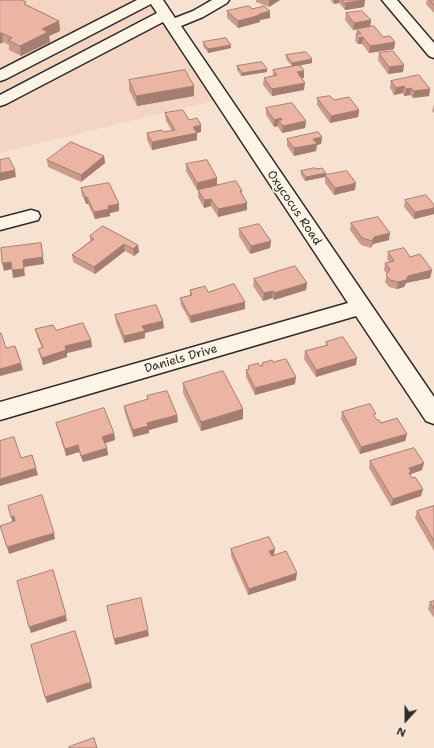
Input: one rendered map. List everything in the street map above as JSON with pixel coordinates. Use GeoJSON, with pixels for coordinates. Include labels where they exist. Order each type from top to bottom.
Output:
{"type":"FeatureCollection","features":[{"type":"Feature","properties":{"kind":"street"},"geometry":{"type":"LineString","coordinates":[[0,76],[148,0]]}},
{"type":"Feature","properties":{"kind":"street"},"geometry":{"type":"LineString","coordinates":[[0,101],[146,25],[165,13],[198,14],[222,0]]}},
{"type":"Feature","properties":{"kind":"street"},"geometry":{"type":"LineString","coordinates":[[389,0],[434,53]]}},
{"type":"Feature","properties":{"kind":"street","name":"Oxycocus Road"},"geometry":{"type":"LineString","coordinates":[[165,13],[225,105],[434,415]]}},
{"type":"Feature","properties":{"kind":"street"},"geometry":{"type":"LineString","coordinates":[[122,14],[146,25]]}},
{"type":"Feature","properties":{"kind":"street"},"geometry":{"type":"LineString","coordinates":[[0,224],[31,216]]}},
{"type":"Feature","properties":{"kind":"street","name":"Daniels Drive"},"geometry":{"type":"LineString","coordinates":[[0,411],[361,307]]}},
{"type":"Feature","properties":{"kind":"shaded area"},"geometry":{"type":"Polygon","coordinates":[[[0,0],[156,0],[221,99],[0,153],[0,0]]]}},
{"type":"Feature","properties":{"kind":"building"},"geometry":{"type":"Polygon","coordinates":[[[0,0],[22,0],[26,2],[24,4],[59,21],[42,29],[48,32],[20,46],[8,40],[12,38],[0,33],[0,0]]]}},
{"type":"Feature","properties":{"kind":"building"},"geometry":{"type":"Polygon","coordinates":[[[342,0],[365,0],[345,3],[342,0]]]}},
{"type":"Feature","properties":{"kind":"building"},"geometry":{"type":"Polygon","coordinates":[[[249,6],[252,9],[264,6],[270,11],[238,21],[227,11],[249,6]]]}},
{"type":"Feature","properties":{"kind":"building"},"geometry":{"type":"Polygon","coordinates":[[[362,11],[371,20],[354,23],[346,13],[362,11]]]}},
{"type":"Feature","properties":{"kind":"building"},"geometry":{"type":"Polygon","coordinates":[[[374,26],[383,37],[390,36],[395,42],[370,46],[363,37],[359,38],[356,34],[361,34],[357,29],[374,26]]]}},
{"type":"Feature","properties":{"kind":"building"},"geometry":{"type":"Polygon","coordinates":[[[226,38],[231,45],[208,49],[203,42],[226,38]]]}},
{"type":"Feature","properties":{"kind":"building"},"geometry":{"type":"Polygon","coordinates":[[[393,51],[404,65],[389,67],[379,53],[393,51]]]}},
{"type":"Feature","properties":{"kind":"building"},"geometry":{"type":"Polygon","coordinates":[[[306,52],[312,59],[292,63],[286,55],[306,52]]]}},
{"type":"Feature","properties":{"kind":"building"},"geometry":{"type":"Polygon","coordinates":[[[262,62],[267,69],[242,73],[237,66],[262,62]]]}},
{"type":"Feature","properties":{"kind":"building"},"geometry":{"type":"Polygon","coordinates":[[[300,65],[304,71],[297,72],[305,83],[272,89],[264,78],[277,75],[273,70],[300,65]]]}},
{"type":"Feature","properties":{"kind":"building"},"geometry":{"type":"Polygon","coordinates":[[[185,70],[194,86],[136,96],[129,80],[185,70]]]}},
{"type":"Feature","properties":{"kind":"building"},"geometry":{"type":"Polygon","coordinates":[[[419,75],[430,89],[414,91],[411,88],[406,89],[404,86],[396,88],[391,81],[419,75]]]}},
{"type":"Feature","properties":{"kind":"building"},"geometry":{"type":"Polygon","coordinates":[[[330,96],[334,100],[349,97],[359,110],[331,116],[317,98],[330,96]]]}},
{"type":"Feature","properties":{"kind":"building"},"geometry":{"type":"Polygon","coordinates":[[[292,103],[306,121],[283,126],[278,120],[282,120],[281,118],[274,120],[266,108],[292,103]]]}},
{"type":"Feature","properties":{"kind":"building"},"geometry":{"type":"Polygon","coordinates":[[[183,110],[189,120],[197,118],[201,125],[193,127],[197,133],[152,142],[147,133],[162,130],[164,132],[175,130],[165,113],[183,110]]]}},
{"type":"Feature","properties":{"kind":"building"},"geometry":{"type":"Polygon","coordinates":[[[318,132],[322,137],[313,139],[317,144],[294,148],[287,139],[318,132]]]}},
{"type":"Feature","properties":{"kind":"building"},"geometry":{"type":"Polygon","coordinates":[[[71,142],[104,156],[81,175],[47,160],[71,142]]]}},
{"type":"Feature","properties":{"kind":"building"},"geometry":{"type":"Polygon","coordinates":[[[9,158],[15,170],[0,173],[0,160],[9,158]]]}},
{"type":"Feature","properties":{"kind":"building"},"geometry":{"type":"Polygon","coordinates":[[[207,160],[217,178],[197,183],[186,164],[207,160]]]}},
{"type":"Feature","properties":{"kind":"building"},"geometry":{"type":"Polygon","coordinates":[[[322,168],[326,173],[306,177],[301,171],[322,168]]]}},
{"type":"Feature","properties":{"kind":"building"},"geometry":{"type":"Polygon","coordinates":[[[347,171],[356,183],[335,188],[325,175],[347,171]]]}},
{"type":"Feature","properties":{"kind":"building"},"geometry":{"type":"Polygon","coordinates":[[[236,181],[247,203],[218,209],[211,199],[204,200],[198,190],[236,181]]]}},
{"type":"Feature","properties":{"kind":"building"},"geometry":{"type":"Polygon","coordinates":[[[109,183],[119,204],[108,206],[109,209],[94,212],[81,188],[109,183]]]}},
{"type":"Feature","properties":{"kind":"building"},"geometry":{"type":"Polygon","coordinates":[[[426,195],[434,205],[434,208],[415,212],[405,200],[426,195]]]}},
{"type":"Feature","properties":{"kind":"building"},"geometry":{"type":"Polygon","coordinates":[[[378,217],[390,233],[374,237],[372,241],[362,238],[351,223],[378,217]]]}},
{"type":"Feature","properties":{"kind":"building"},"geometry":{"type":"Polygon","coordinates":[[[259,224],[271,241],[251,246],[239,229],[259,224]]]}},
{"type":"Feature","properties":{"kind":"building"},"geometry":{"type":"Polygon","coordinates":[[[103,226],[138,245],[133,249],[124,244],[94,267],[72,255],[94,239],[90,236],[103,226]]]}},
{"type":"Feature","properties":{"kind":"building"},"geometry":{"type":"Polygon","coordinates":[[[41,243],[43,257],[23,260],[24,269],[12,270],[11,262],[2,263],[1,248],[41,243]]]}},
{"type":"Feature","properties":{"kind":"building"},"geometry":{"type":"Polygon","coordinates":[[[404,248],[410,257],[420,254],[432,270],[408,276],[406,280],[398,282],[390,280],[386,275],[390,269],[385,263],[394,261],[388,252],[404,248]]]}},
{"type":"Feature","properties":{"kind":"building"},"geometry":{"type":"Polygon","coordinates":[[[295,266],[307,283],[274,293],[273,291],[264,293],[254,279],[295,266]]]}},
{"type":"Feature","properties":{"kind":"building"},"geometry":{"type":"Polygon","coordinates":[[[234,284],[245,302],[190,316],[180,298],[192,295],[190,290],[205,286],[208,292],[234,284]]]}},
{"type":"Feature","properties":{"kind":"building"},"geometry":{"type":"Polygon","coordinates":[[[156,305],[163,321],[142,326],[145,331],[124,336],[115,315],[156,305]]]}},
{"type":"Feature","properties":{"kind":"building"},"geometry":{"type":"Polygon","coordinates":[[[83,323],[91,340],[65,346],[66,350],[42,358],[38,349],[43,347],[35,329],[53,325],[56,330],[83,323]]]}},
{"type":"Feature","properties":{"kind":"building"},"geometry":{"type":"Polygon","coordinates":[[[0,333],[6,348],[15,346],[21,363],[0,369],[0,333]]]}},
{"type":"Feature","properties":{"kind":"building"},"geometry":{"type":"Polygon","coordinates":[[[343,337],[357,358],[316,370],[305,351],[328,345],[326,342],[343,337]]]}},
{"type":"Feature","properties":{"kind":"building"},"geometry":{"type":"Polygon","coordinates":[[[286,359],[296,377],[255,388],[246,370],[249,369],[248,366],[258,363],[260,366],[263,365],[262,363],[272,360],[273,362],[286,359]]]}},
{"type":"Feature","properties":{"kind":"building"},"geometry":{"type":"Polygon","coordinates":[[[223,371],[243,409],[201,422],[183,383],[223,371]]]}},
{"type":"Feature","properties":{"kind":"building"},"geometry":{"type":"Polygon","coordinates":[[[167,391],[177,415],[147,423],[148,426],[133,430],[124,406],[148,399],[147,396],[167,391]]]}},
{"type":"Feature","properties":{"kind":"building"},"geometry":{"type":"Polygon","coordinates":[[[370,404],[376,414],[373,415],[377,420],[381,423],[397,418],[407,434],[361,447],[342,412],[370,404]]]}},
{"type":"Feature","properties":{"kind":"building"},"geometry":{"type":"Polygon","coordinates":[[[104,408],[114,433],[102,437],[107,448],[81,456],[78,445],[65,449],[56,423],[104,408]]]}},
{"type":"Feature","properties":{"kind":"building"},"geometry":{"type":"Polygon","coordinates":[[[14,437],[21,458],[32,455],[36,468],[0,479],[0,441],[14,437]]]}},
{"type":"Feature","properties":{"kind":"building"},"geometry":{"type":"Polygon","coordinates":[[[414,448],[424,463],[409,468],[411,472],[409,473],[412,478],[415,477],[423,489],[393,499],[370,461],[414,448]]]}},
{"type":"Feature","properties":{"kind":"building"},"geometry":{"type":"Polygon","coordinates":[[[42,495],[54,533],[7,547],[0,526],[15,521],[14,516],[11,517],[8,506],[42,495]]]}},
{"type":"Feature","properties":{"kind":"building"},"geometry":{"type":"Polygon","coordinates":[[[434,506],[434,541],[417,511],[434,506]]]}},
{"type":"Feature","properties":{"kind":"building"},"geometry":{"type":"Polygon","coordinates":[[[269,537],[275,549],[269,551],[272,556],[286,551],[297,573],[249,589],[231,549],[269,537]]]}},
{"type":"Feature","properties":{"kind":"building"},"geometry":{"type":"Polygon","coordinates":[[[53,570],[66,615],[29,627],[17,581],[53,570]]]}},
{"type":"Feature","properties":{"kind":"building"},"geometry":{"type":"Polygon","coordinates":[[[141,598],[148,630],[114,639],[107,606],[141,598]]]}},
{"type":"Feature","properties":{"kind":"building"},"geometry":{"type":"Polygon","coordinates":[[[434,601],[434,609],[430,602],[434,601]]]}},
{"type":"Feature","properties":{"kind":"building"},"geometry":{"type":"Polygon","coordinates":[[[75,631],[91,682],[45,697],[31,645],[75,631]]]}},
{"type":"Feature","properties":{"kind":"building"},"geometry":{"type":"Polygon","coordinates":[[[94,738],[97,748],[69,748],[69,747],[94,738]]]}}]}
